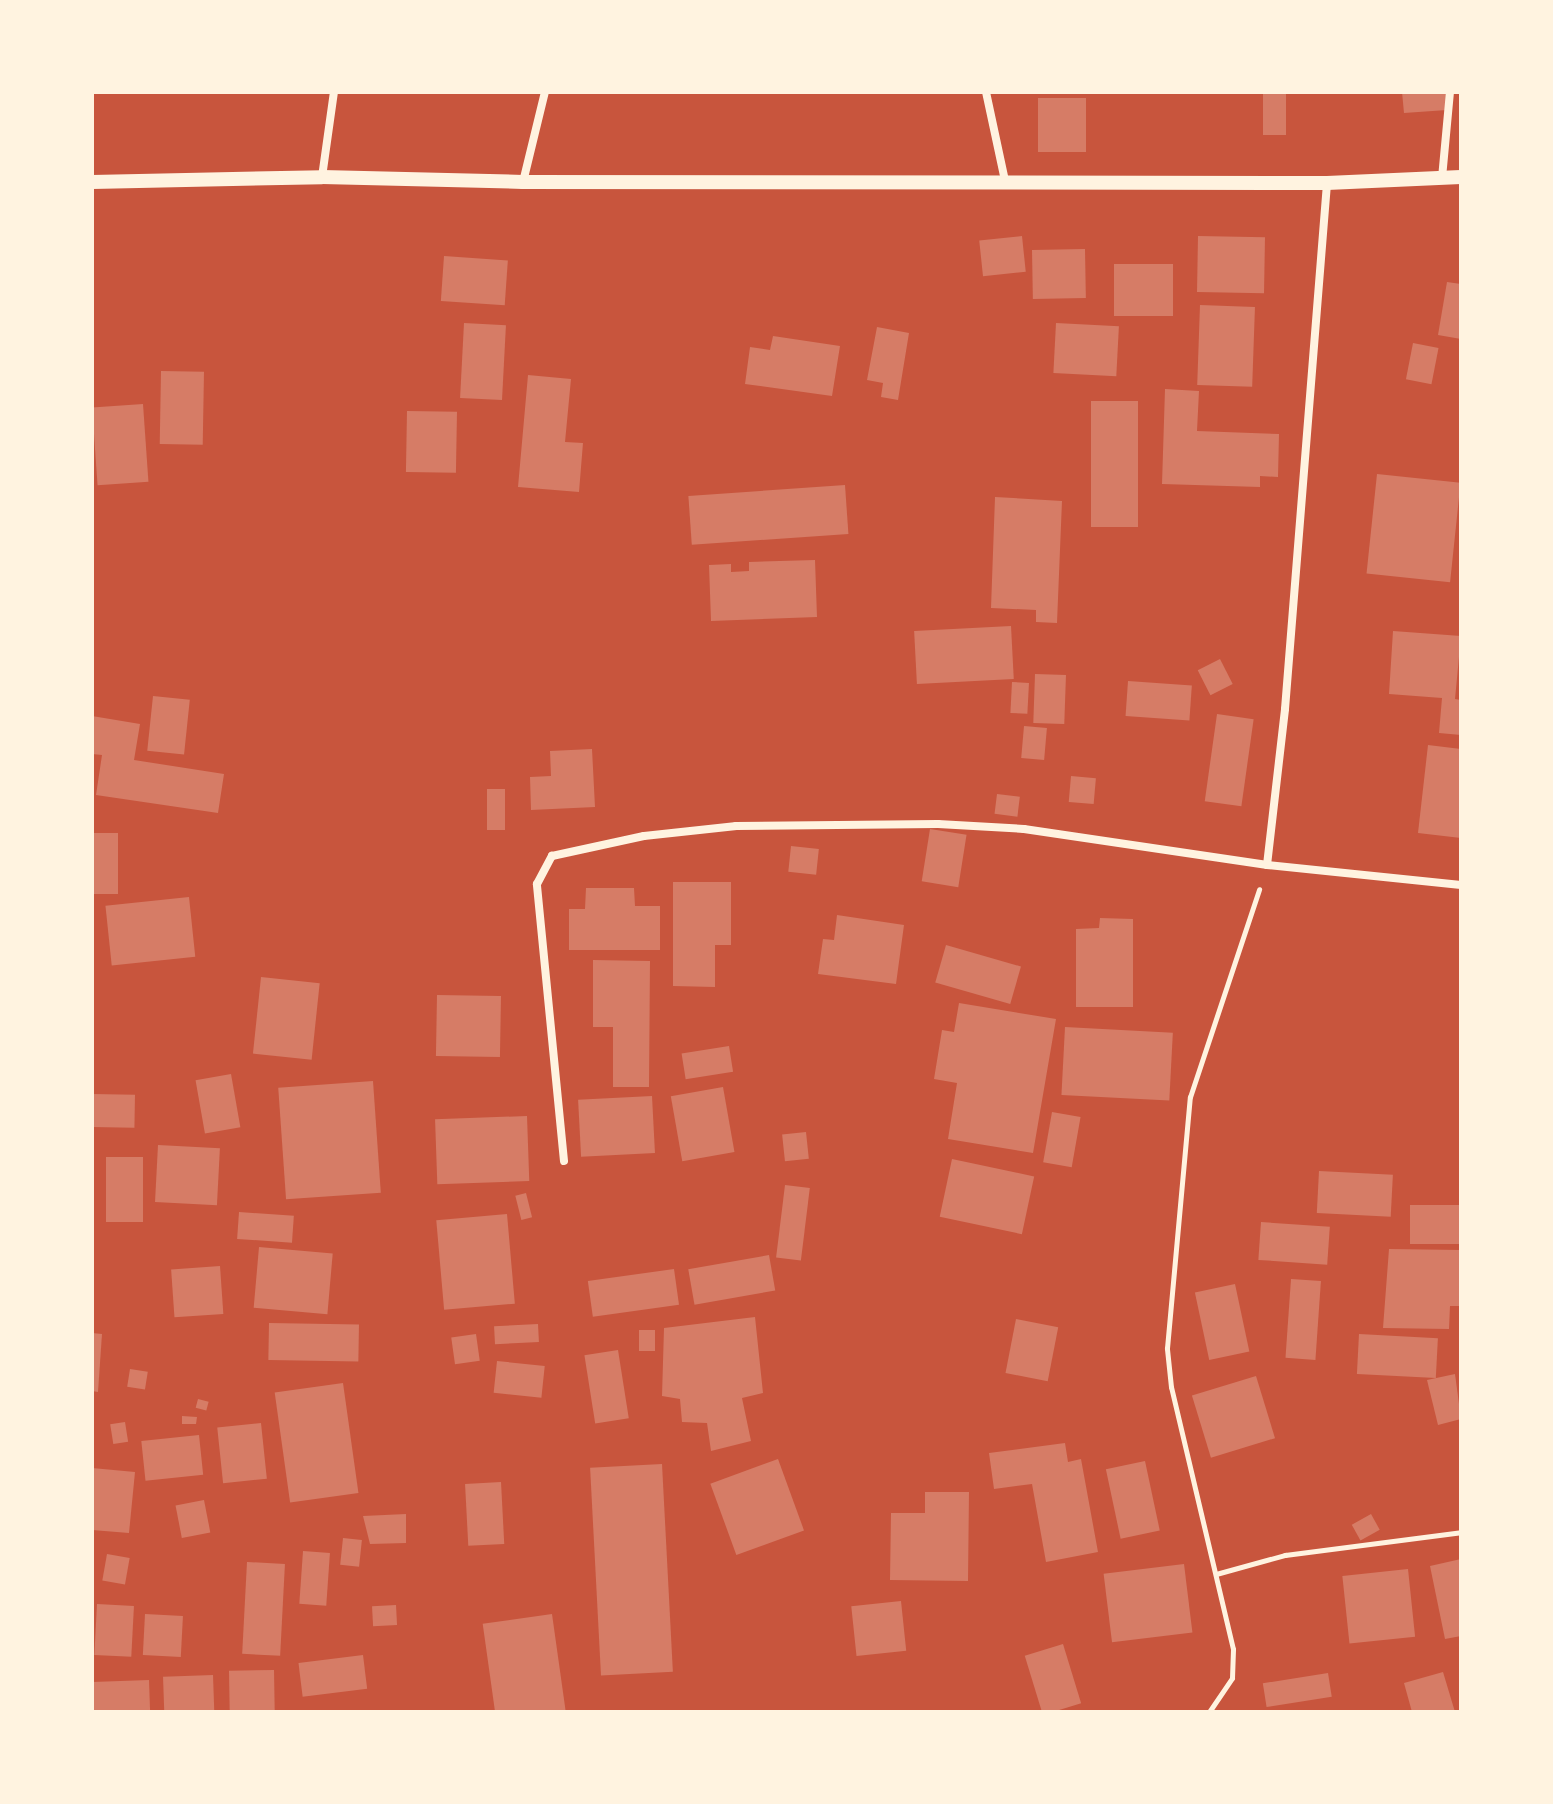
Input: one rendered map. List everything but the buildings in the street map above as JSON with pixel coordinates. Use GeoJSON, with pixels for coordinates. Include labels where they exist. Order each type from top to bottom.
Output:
{"type":"FeatureCollection","features":[{"type":"Feature","properties":{"kind":"street"},"geometry":{"type":"LineString","coordinates":[[322,177],[334,92]]}},
{"type":"Feature","properties":{"kind":"street"},"geometry":{"type":"LineString","coordinates":[[523,182],[545,92]]}},
{"type":"Feature","properties":{"kind":"street"},"geometry":{"type":"LineString","coordinates":[[986,92],[1005,181]]}},
{"type":"Feature","properties":{"kind":"street"},"geometry":{"type":"LineString","coordinates":[[1442,178],[1450,92]]}},
{"type":"Feature","properties":{"kind":"street"},"geometry":{"type":"LineString","coordinates":[[92,182],[322,177],[523,182],[1327,183],[1461,177]]}},
{"type":"Feature","properties":{"kind":"street"},"geometry":{"type":"LineString","coordinates":[[1267,865],[1283,738],[1327,183]]}},
{"type":"Feature","properties":{"kind":"street"},"geometry":{"type":"LineString","coordinates":[[564,1161],[537,884],[552,856],[644,836],[853,821],[1024,829],[1267,865],[1461,885]]}},
{"type":"Feature","properties":{"kind":"path"},"geometry":{"type":"LineString","coordinates":[[1209,1712],[1232,1678],[1233,1649],[1171,1387],[1167,1348],[1190,1097],[1267,865]]}},
{"type":"Feature","properties":{"kind":"path"},"geometry":{"type":"LineString","coordinates":[[1216,1574],[1285,1555],[1461,1532]]}}]}
